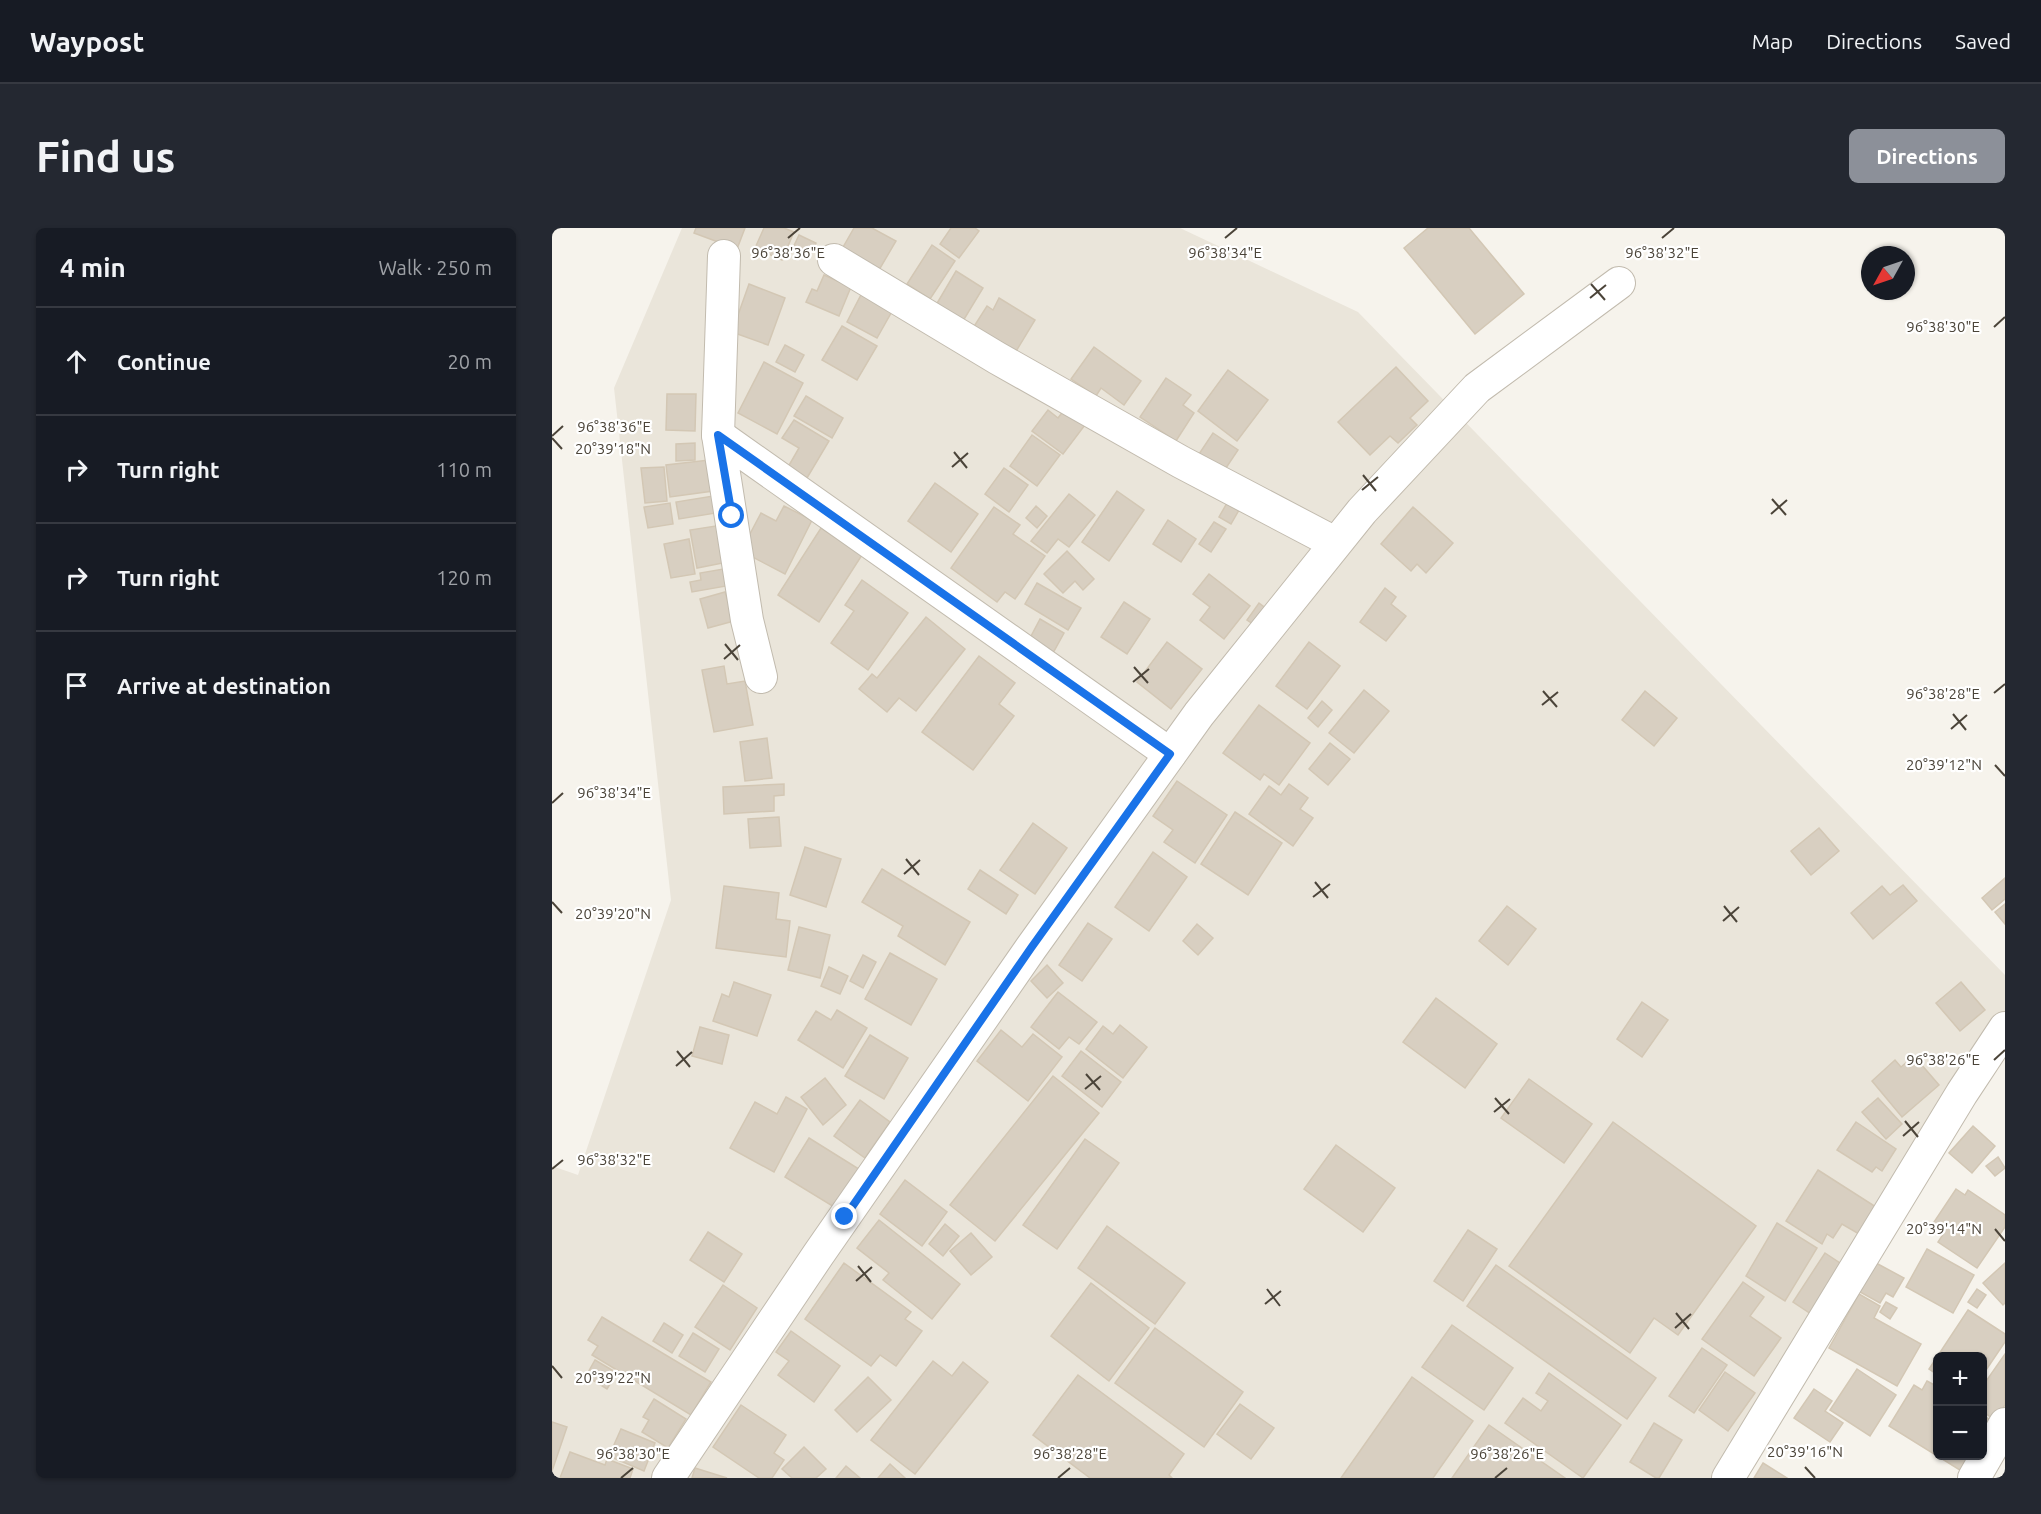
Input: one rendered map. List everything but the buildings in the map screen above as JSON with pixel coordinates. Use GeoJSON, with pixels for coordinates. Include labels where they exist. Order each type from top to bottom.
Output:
{"type":"FeatureCollection","features":[{"type":"Feature","properties":{"kind":"street"},"geometry":{"type":"LineString","coordinates":[[724,256],[718,435],[747,620],[761,677]]}},
{"type":"Feature","properties":{"kind":"street"},"geometry":{"type":"LineString","coordinates":[[834,260],[1007,364],[1181,462],[1335,543]]}},
{"type":"Feature","properties":{"kind":"street"},"geometry":{"type":"LineString","coordinates":[[668,1478],[818,1255],[1031,948],[1199,714],[1335,543],[1477,388],[1619,283]]}},
{"type":"Feature","properties":{"kind":"street"},"geometry":{"type":"LineString","coordinates":[[718,435],[1170,754]]}},
{"type":"Feature","properties":{"kind":"street"},"geometry":{"type":"LineString","coordinates":[[1728,1478],[1962,1093],[2005,1028]]}},
{"type":"Feature","properties":{"kind":"street"},"geometry":{"type":"LineString","coordinates":[[1974,1478],[2005,1424]]}},
{"type":"Feature","properties":{"kind":"shaded area"},"geometry":{"type":"Polygon","coordinates":[[[682,228],[1180,228],[1358,312],[2005,975],[2005,1045],[1722,1478],[552,1478],[552,1166],[578,1175],[671,900],[614,388],[682,228]]]}},
{"type":"Feature","properties":{"kind":"route"},"geometry":{"type":"LineString","coordinates":[[732,516],[718,435],[1170,754],[1031,948],[845,1217]]}}]}
